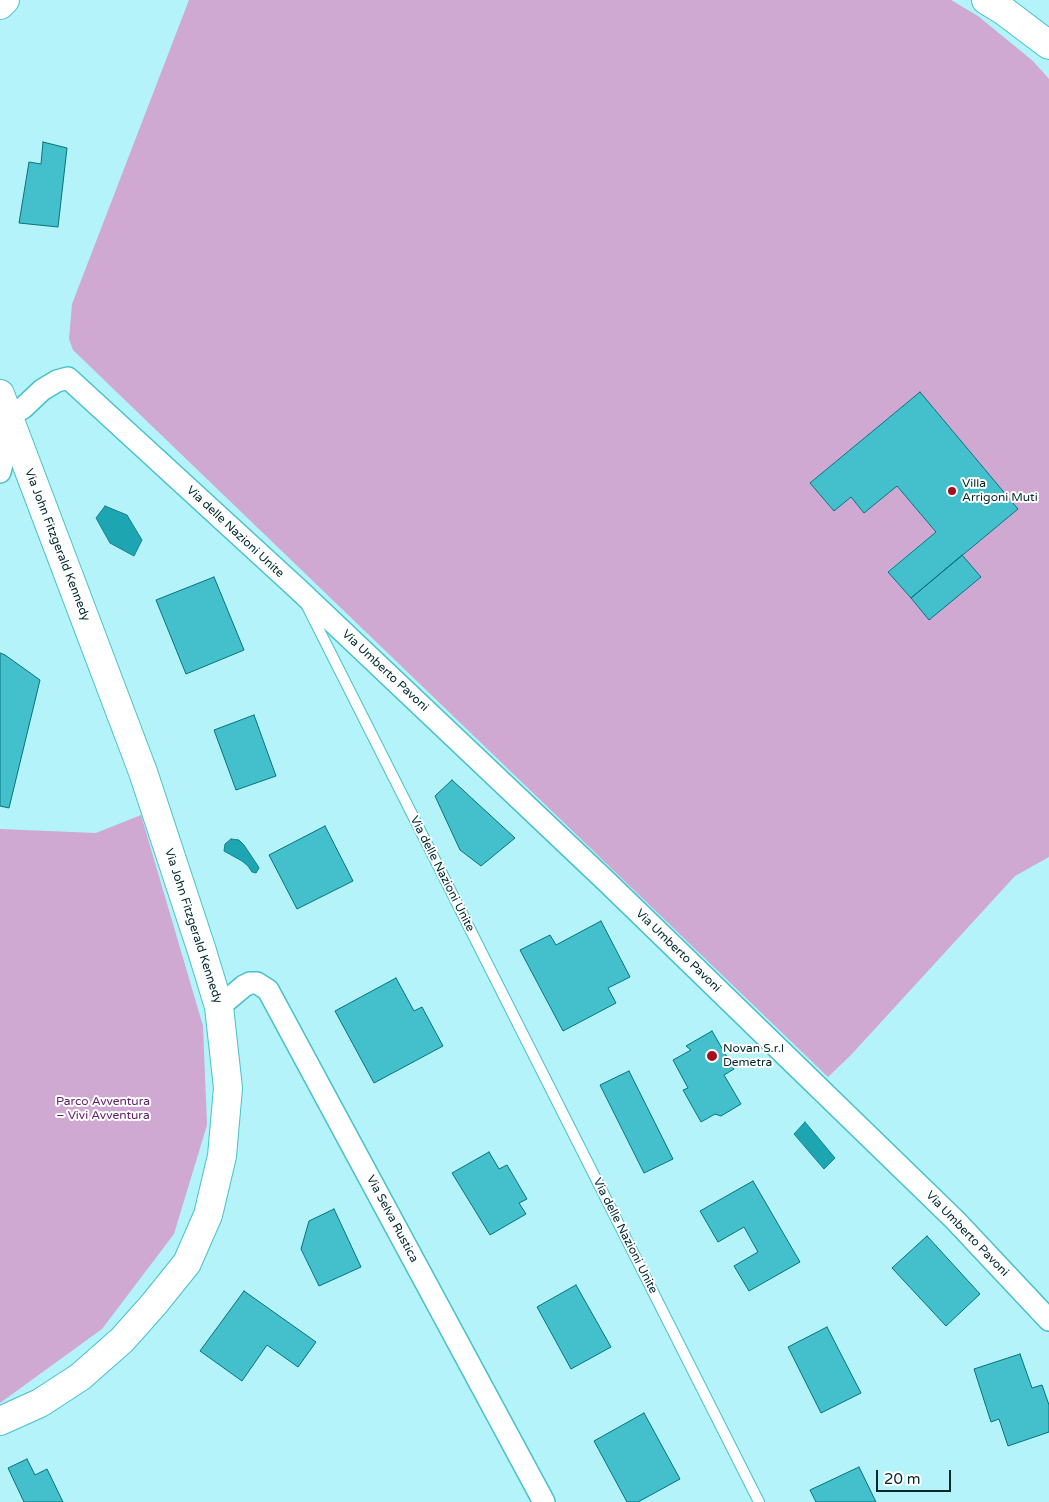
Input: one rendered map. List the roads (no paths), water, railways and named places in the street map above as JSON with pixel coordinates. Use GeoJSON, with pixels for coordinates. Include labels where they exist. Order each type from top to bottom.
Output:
{"type":"FeatureCollection","features":[{"type":"Feature","properties":{"kind":"main road"},"geometry":{"type":"LineString","coordinates":[[0,6],[5,0]]}},
{"type":"Feature","properties":{"kind":"main road"},"geometry":{"type":"LineString","coordinates":[[986,0],[1004,11],[1049,45]]}},
{"type":"Feature","properties":{"kind":"main road","name":"Via John Fitzgerald Kennedy"},"geometry":{"type":"LineString","coordinates":[[0,1421],[40,1403],[80,1377],[122,1340],[187,1263],[208,1215],[222,1156],[228,1088],[219,1006],[202,951],[143,772],[7,411]]}},
{"type":"Feature","properties":{"kind":"street","name":"Via delle Nazioni Unite"},"geometry":{"type":"LineString","coordinates":[[7,411],[23,408],[42,390],[57,380],[68,378],[299,590]]}},
{"type":"Feature","properties":{"kind":"street"},"geometry":{"type":"LineString","coordinates":[[0,472],[7,411]]}},
{"type":"Feature","properties":{"kind":"street","name":"Via Umberto Pavoni"},"geometry":{"type":"LineString","coordinates":[[299,590],[607,882],[794,1063],[955,1220],[1049,1320]]}},
{"type":"Feature","properties":{"kind":"street","name":"Via Selva Rustica"},"geometry":{"type":"LineString","coordinates":[[219,1006],[250,983],[263,985],[274,998],[544,1502]]}},
{"type":"Feature","properties":{"kind":"lane","name":"Via delle Nazioni Unite"},"geometry":{"type":"LineString","coordinates":[[299,590],[759,1502]]}},
{"type":"Feature","properties":{"kind":"water"},"geometry":{"type":"Polygon","coordinates":[[[105,506],[127,515],[142,540],[134,556],[110,543],[96,518],[105,506]]]}},
{"type":"Feature","properties":{"kind":"water"},"geometry":{"type":"Polygon","coordinates":[[[231,839],[239,840],[244,845],[259,868],[256,873],[252,872],[242,861],[224,851],[225,844],[231,839]]]}},
{"type":"Feature","properties":{"kind":"water"},"geometry":{"type":"Polygon","coordinates":[[[805,1122],[835,1158],[824,1169],[794,1134],[805,1122]]]}},
{"type":"Feature","properties":{"kind":"place","name":"Villa Arrigoni Muti"},"geometry":{"type":"Point","coordinates":[952,491]}},
{"type":"Feature","properties":{"kind":"place","name":"Novan S.r.l Demetra"},"geometry":{"type":"Point","coordinates":[712,1056]}},
{"type":"Feature","properties":{"kind":"park label","name":"Parco Avventura – Vivi Avventura"},"geometry":{"type":"Point","coordinates":[103,1109]}}]}
